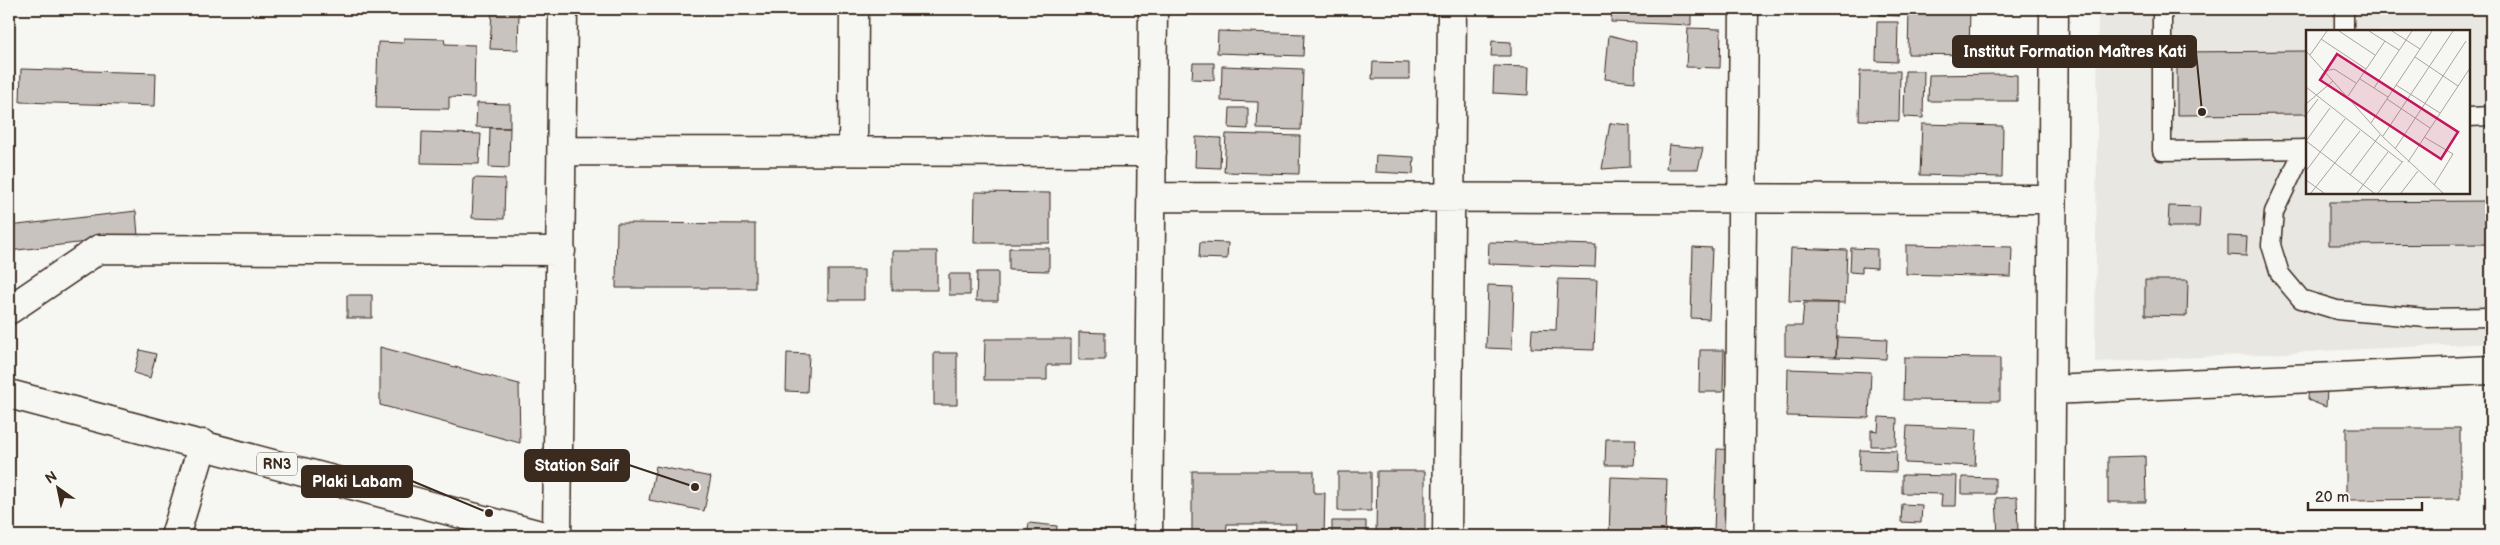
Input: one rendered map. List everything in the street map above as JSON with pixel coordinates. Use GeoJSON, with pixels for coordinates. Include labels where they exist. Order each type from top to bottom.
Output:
{"type":"FeatureCollection","features":[{"type":"Feature","properties":{"kind":"main road"},"geometry":{"type":"LineString","coordinates":[[557,536],[563,9]]}},
{"type":"Feature","properties":{"kind":"main road"},"geometry":{"type":"LineString","coordinates":[[853,151],[854,9]]}},
{"type":"Feature","properties":{"kind":"main road"},"geometry":{"type":"LineString","coordinates":[[1148,536],[1153,9]]}},
{"type":"Feature","properties":{"kind":"main road"},"geometry":{"type":"LineString","coordinates":[[1447,536],[1452,9]]}},
{"type":"Feature","properties":{"kind":"main road"},"geometry":{"type":"LineString","coordinates":[[1739,536],[1744,9]]}},
{"type":"Feature","properties":{"kind":"main road"},"geometry":{"type":"LineString","coordinates":[[2050,536],[2054,9]]}},
{"type":"Feature","properties":{"kind":"main road"},"geometry":{"type":"LineString","coordinates":[[562,151],[1152,152]]}},
{"type":"Feature","properties":{"kind":"main road"},"geometry":{"type":"LineString","coordinates":[[1151,197],[2052,199]]}},
{"type":"Feature","properties":{"kind":"main road"},"geometry":{"type":"LineString","coordinates":[[9,310],[99,249],[561,251]]}},
{"type":"Feature","properties":{"kind":"main road"},"geometry":{"type":"LineString","coordinates":[[2051,390],[2491,370]]}},
{"type":"Feature","properties":{"kind":"main road","name":"RN3"},"geometry":{"type":"LineString","coordinates":[[9,394],[544,536]]}},
{"type":"Feature","properties":{"kind":"main road"},"geometry":{"type":"LineString","coordinates":[[175,536],[203,444]]}},
{"type":"Feature","properties":{"kind":"lane"},"geometry":{"type":"LineString","coordinates":[[2162,9],[2162,151],[2306,149],[2274,212],[2271,245],[2280,274],[2301,299],[2337,310],[2426,318],[2491,317]]}},
{"type":"Feature","properties":{"kind":"lane"},"geometry":{"type":"LineString","coordinates":[[2344,9],[2344,30]]}},
{"type":"Feature","properties":{"kind":"lane"},"geometry":{"type":"LineString","coordinates":[[2470,117],[2491,116]]}},
{"type":"Feature","properties":{"kind":"shaded area"},"geometry":{"type":"Polygon","coordinates":[[[2098,9],[2491,9],[2491,343],[2095,362],[2098,9]]]}},
{"type":"Feature","properties":{"kind":"building"},"geometry":{"type":"Polygon","coordinates":[[[1612,9],[1691,9],[1691,25],[1611,22],[1612,9]]]}},
{"type":"Feature","properties":{"kind":"building"},"geometry":{"type":"Polygon","coordinates":[[[1879,9],[1900,9],[1900,16],[1879,15],[1879,9]]]}},
{"type":"Feature","properties":{"kind":"building"},"geometry":{"type":"Polygon","coordinates":[[[1909,9],[1970,9],[1969,55],[1908,54],[1909,9]]]}},
{"type":"Feature","properties":{"kind":"building"},"geometry":{"type":"Polygon","coordinates":[[[492,10],[519,11],[518,50],[490,49],[492,10]]]}},
{"type":"Feature","properties":{"kind":"building"},"geometry":{"type":"Polygon","coordinates":[[[1877,22],[1898,22],[1897,62],[1876,61],[1877,22]]]}},
{"type":"Feature","properties":{"kind":"building"},"geometry":{"type":"Polygon","coordinates":[[[1688,28],[1721,29],[1720,68],[1686,67],[1688,28]]]}},
{"type":"Feature","properties":{"kind":"building"},"geometry":{"type":"Polygon","coordinates":[[[1218,31],[1304,34],[1303,56],[1217,53],[1218,31]]]}},
{"type":"Feature","properties":{"kind":"building"},"geometry":{"type":"Polygon","coordinates":[[[1609,35],[1636,42],[1635,82],[1605,79],[1609,35]]]}},
{"type":"Feature","properties":{"kind":"building"},"geometry":{"type":"Polygon","coordinates":[[[404,38],[444,39],[445,44],[475,45],[474,98],[449,97],[449,109],[376,108],[378,42],[404,43],[404,38]]]}},
{"type":"Feature","properties":{"kind":"building"},"geometry":{"type":"Polygon","coordinates":[[[1492,41],[1511,42],[1511,56],[1491,56],[1492,41]]]}},
{"type":"Feature","properties":{"kind":"building"},"geometry":{"type":"Polygon","coordinates":[[[2306,51],[2306,114],[2177,115],[2177,52],[2306,51]]]}},
{"type":"Feature","properties":{"kind":"building"},"geometry":{"type":"Polygon","coordinates":[[[1373,62],[1409,63],[1409,79],[1372,79],[1373,62]]]}},
{"type":"Feature","properties":{"kind":"building"},"geometry":{"type":"Polygon","coordinates":[[[1193,63],[1214,63],[1214,80],[1192,79],[1193,63]]]}},
{"type":"Feature","properties":{"kind":"building"},"geometry":{"type":"Polygon","coordinates":[[[1222,66],[1303,69],[1301,130],[1257,129],[1258,102],[1221,101],[1222,66]]]}},
{"type":"Feature","properties":{"kind":"building"},"geometry":{"type":"Polygon","coordinates":[[[1494,66],[1529,67],[1528,95],[1493,93],[1494,66]]]}},
{"type":"Feature","properties":{"kind":"building"},"geometry":{"type":"Polygon","coordinates":[[[21,69],[156,73],[155,106],[20,102],[21,69]]]}},
{"type":"Feature","properties":{"kind":"building"},"geometry":{"type":"Polygon","coordinates":[[[1860,71],[1900,71],[1899,121],[1859,120],[1860,71]]]}},
{"type":"Feature","properties":{"kind":"building"},"geometry":{"type":"Polygon","coordinates":[[[1905,71],[1924,71],[1923,118],[1904,117],[1905,71]]]}},
{"type":"Feature","properties":{"kind":"building"},"geometry":{"type":"Polygon","coordinates":[[[1929,75],[2017,75],[2017,101],[1928,101],[1929,75]]]}},
{"type":"Feature","properties":{"kind":"building"},"geometry":{"type":"Polygon","coordinates":[[[477,103],[510,104],[510,128],[476,127],[477,103]]]}},
{"type":"Feature","properties":{"kind":"building"},"geometry":{"type":"Polygon","coordinates":[[[1230,108],[1248,108],[1248,129],[1229,128],[1230,108]]]}},
{"type":"Feature","properties":{"kind":"building"},"geometry":{"type":"Polygon","coordinates":[[[1610,123],[1630,125],[1630,167],[1602,169],[1610,123]]]}},
{"type":"Feature","properties":{"kind":"building"},"geometry":{"type":"Polygon","coordinates":[[[1922,124],[2003,126],[2002,177],[1920,175],[1922,124]]]}},
{"type":"Feature","properties":{"kind":"building"},"geometry":{"type":"Polygon","coordinates":[[[490,128],[510,128],[509,168],[489,167],[490,128]]]}},
{"type":"Feature","properties":{"kind":"building"},"geometry":{"type":"Polygon","coordinates":[[[422,132],[481,134],[479,164],[421,163],[422,132]]]}},
{"type":"Feature","properties":{"kind":"building"},"geometry":{"type":"Polygon","coordinates":[[[1226,134],[1300,136],[1299,174],[1224,172],[1226,134]]]}},
{"type":"Feature","properties":{"kind":"building"},"geometry":{"type":"Polygon","coordinates":[[[1196,137],[1221,138],[1220,168],[1195,167],[1196,137]]]}},
{"type":"Feature","properties":{"kind":"building"},"geometry":{"type":"Polygon","coordinates":[[[1669,145],[1703,148],[1698,169],[1666,169],[1669,145]]]}},
{"type":"Feature","properties":{"kind":"building"},"geometry":{"type":"Polygon","coordinates":[[[1376,155],[1414,157],[1413,174],[1375,172],[1376,155]]]}},
{"type":"Feature","properties":{"kind":"building"},"geometry":{"type":"Polygon","coordinates":[[[474,178],[505,179],[504,219],[472,218],[474,178]]]}},
{"type":"Feature","properties":{"kind":"building"},"geometry":{"type":"Polygon","coordinates":[[[975,192],[1050,193],[1050,243],[974,243],[975,192]]]}},
{"type":"Feature","properties":{"kind":"building"},"geometry":{"type":"Polygon","coordinates":[[[2491,201],[2491,244],[2329,245],[2329,202],[2491,201]]]}},
{"type":"Feature","properties":{"kind":"building"},"geometry":{"type":"Polygon","coordinates":[[[2169,206],[2200,207],[2199,227],[2168,227],[2169,206]]]}},
{"type":"Feature","properties":{"kind":"building"},"geometry":{"type":"Polygon","coordinates":[[[136,211],[138,236],[9,251],[9,226],[136,211]]]}},
{"type":"Feature","properties":{"kind":"building"},"geometry":{"type":"Polygon","coordinates":[[[617,223],[755,224],[755,288],[616,288],[617,223]]]}},
{"type":"Feature","properties":{"kind":"building"},"geometry":{"type":"Polygon","coordinates":[[[2228,236],[2247,237],[2246,256],[2228,255],[2228,236]]]}},
{"type":"Feature","properties":{"kind":"building"},"geometry":{"type":"Polygon","coordinates":[[[1200,242],[1228,243],[1227,259],[1199,258],[1200,242]]]}},
{"type":"Feature","properties":{"kind":"building"},"geometry":{"type":"Polygon","coordinates":[[[1489,242],[1596,245],[1595,267],[1488,264],[1489,242]]]}},
{"type":"Feature","properties":{"kind":"building"},"geometry":{"type":"Polygon","coordinates":[[[1906,245],[2012,247],[2011,277],[1906,274],[1906,245]]]}},
{"type":"Feature","properties":{"kind":"building"},"geometry":{"type":"Polygon","coordinates":[[[1693,247],[1712,248],[1709,319],[1691,318],[1693,247]]]}},
{"type":"Feature","properties":{"kind":"building"},"geometry":{"type":"Polygon","coordinates":[[[1009,248],[1049,248],[1049,271],[1009,270],[1009,248]]]}},
{"type":"Feature","properties":{"kind":"building"},"geometry":{"type":"Polygon","coordinates":[[[1791,248],[1847,250],[1845,303],[1789,301],[1791,248]]]}},
{"type":"Feature","properties":{"kind":"building"},"geometry":{"type":"Polygon","coordinates":[[[1851,248],[1877,249],[1877,268],[1862,267],[1862,273],[1850,272],[1851,248]]]}},
{"type":"Feature","properties":{"kind":"building"},"geometry":{"type":"Polygon","coordinates":[[[892,251],[937,251],[937,290],[892,290],[892,251]]]}},
{"type":"Feature","properties":{"kind":"building"},"geometry":{"type":"Polygon","coordinates":[[[828,270],[864,270],[864,300],[828,300],[828,270]]]}},
{"type":"Feature","properties":{"kind":"building"},"geometry":{"type":"Polygon","coordinates":[[[977,272],[998,272],[998,301],[976,301],[977,272]]]}},
{"type":"Feature","properties":{"kind":"building"},"geometry":{"type":"Polygon","coordinates":[[[949,274],[970,274],[970,295],[949,295],[949,274]]]}},
{"type":"Feature","properties":{"kind":"building"},"geometry":{"type":"Polygon","coordinates":[[[1558,279],[1597,280],[1594,350],[1531,348],[1532,329],[1556,330],[1558,279]]]}},
{"type":"Feature","properties":{"kind":"building"},"geometry":{"type":"Polygon","coordinates":[[[2145,280],[2188,280],[2187,316],[2145,315],[2145,280]]]}},
{"type":"Feature","properties":{"kind":"building"},"geometry":{"type":"Polygon","coordinates":[[[1488,285],[1514,286],[1512,349],[1486,348],[1488,285]]]}},
{"type":"Feature","properties":{"kind":"building"},"geometry":{"type":"Polygon","coordinates":[[[347,295],[372,295],[372,318],[347,318],[347,295]]]}},
{"type":"Feature","properties":{"kind":"building"},"geometry":{"type":"Polygon","coordinates":[[[1804,303],[1838,303],[1836,357],[1785,356],[1785,326],[1802,326],[1804,303]]]}},
{"type":"Feature","properties":{"kind":"building"},"geometry":{"type":"Polygon","coordinates":[[[1079,332],[1105,333],[1105,360],[1079,360],[1079,332]]]}},
{"type":"Feature","properties":{"kind":"building"},"geometry":{"type":"Polygon","coordinates":[[[1837,337],[1887,339],[1886,359],[1836,357],[1837,337]]]}},
{"type":"Feature","properties":{"kind":"building"},"geometry":{"type":"Polygon","coordinates":[[[985,339],[1071,339],[1071,365],[1047,365],[1047,380],[984,380],[985,339]]]}},
{"type":"Feature","properties":{"kind":"building"},"geometry":{"type":"Polygon","coordinates":[[[380,347],[519,384],[520,443],[380,405],[380,347]]]}},
{"type":"Feature","properties":{"kind":"building"},"geometry":{"type":"Polygon","coordinates":[[[140,350],[156,354],[150,378],[134,373],[140,350]]]}},
{"type":"Feature","properties":{"kind":"building"},"geometry":{"type":"Polygon","coordinates":[[[1700,350],[1724,350],[1723,392],[1699,392],[1700,350]]]}},
{"type":"Feature","properties":{"kind":"building"},"geometry":{"type":"Polygon","coordinates":[[[787,353],[809,354],[807,392],[786,391],[787,353]]]}},
{"type":"Feature","properties":{"kind":"building"},"geometry":{"type":"Polygon","coordinates":[[[934,353],[957,353],[957,405],[934,405],[934,353]]]}},
{"type":"Feature","properties":{"kind":"building"},"geometry":{"type":"Polygon","coordinates":[[[1904,357],[2000,358],[2000,401],[1903,400],[1904,357]]]}},
{"type":"Feature","properties":{"kind":"building"},"geometry":{"type":"Polygon","coordinates":[[[1788,369],[1871,372],[1869,418],[1787,416],[1788,369]]]}},
{"type":"Feature","properties":{"kind":"building"},"geometry":{"type":"Polygon","coordinates":[[[2309,383],[2327,389],[2326,407],[2308,400],[2309,383]]]}},
{"type":"Feature","properties":{"kind":"building"},"geometry":{"type":"Polygon","coordinates":[[[1879,417],[1897,418],[1896,446],[1871,446],[1871,430],[1878,431],[1879,417]]]}},
{"type":"Feature","properties":{"kind":"building"},"geometry":{"type":"Polygon","coordinates":[[[1907,426],[1977,429],[1975,466],[1905,463],[1907,426]]]}},
{"type":"Feature","properties":{"kind":"building"},"geometry":{"type":"Polygon","coordinates":[[[2346,428],[2460,428],[2460,499],[2346,500],[2346,428]]]}},
{"type":"Feature","properties":{"kind":"building"},"geometry":{"type":"Polygon","coordinates":[[[1606,439],[1636,439],[1634,465],[1605,465],[1606,439]]]}},
{"type":"Feature","properties":{"kind":"building"},"geometry":{"type":"Polygon","coordinates":[[[1717,449],[1740,450],[1737,536],[1691,536],[1691,530],[1714,531],[1717,449]]]}},
{"type":"Feature","properties":{"kind":"building"},"geometry":{"type":"Polygon","coordinates":[[[1860,450],[1897,451],[1896,472],[1859,471],[1860,450]]]}},
{"type":"Feature","properties":{"kind":"building"},"geometry":{"type":"Polygon","coordinates":[[[2145,456],[2146,502],[2108,502],[2108,457],[2145,456]]]}},
{"type":"Feature","properties":{"kind":"building"},"geometry":{"type":"Polygon","coordinates":[[[656,466],[711,477],[704,511],[649,500],[656,466]]]}},
{"type":"Feature","properties":{"kind":"building"},"geometry":{"type":"Polygon","coordinates":[[[1192,471],[1314,471],[1314,493],[1325,493],[1324,536],[1295,536],[1296,524],[1227,524],[1226,536],[1192,536],[1192,471]]]}},
{"type":"Feature","properties":{"kind":"building"},"geometry":{"type":"Polygon","coordinates":[[[1377,471],[1425,471],[1425,536],[1376,536],[1377,471]]]}},
{"type":"Feature","properties":{"kind":"building"},"geometry":{"type":"Polygon","coordinates":[[[1338,472],[1371,472],[1371,511],[1338,511],[1338,472]]]}},
{"type":"Feature","properties":{"kind":"building"},"geometry":{"type":"Polygon","coordinates":[[[1902,475],[1957,476],[1956,506],[1941,506],[1942,494],[1902,493],[1902,475]]]}},
{"type":"Feature","properties":{"kind":"building"},"geometry":{"type":"Polygon","coordinates":[[[1611,477],[1667,479],[1665,536],[1609,536],[1611,477]]]}},
{"type":"Feature","properties":{"kind":"building"},"geometry":{"type":"Polygon","coordinates":[[[1962,477],[1995,478],[1995,494],[1962,494],[1962,477]]]}},
{"type":"Feature","properties":{"kind":"building"},"geometry":{"type":"Polygon","coordinates":[[[2017,497],[2018,534],[1998,535],[1996,498],[2017,497]]]}},
{"type":"Feature","properties":{"kind":"building"},"geometry":{"type":"Polygon","coordinates":[[[1902,504],[1922,505],[1921,523],[1901,522],[1902,504]]]}},
{"type":"Feature","properties":{"kind":"building"},"geometry":{"type":"Polygon","coordinates":[[[1332,521],[1366,521],[1366,536],[1332,536],[1332,521]]]}},
{"type":"Feature","properties":{"kind":"building"},"geometry":{"type":"Polygon","coordinates":[[[1029,523],[1057,526],[1056,536],[1027,536],[1029,523]]]}},
{"type":"Feature","properties":{"kind":"building"},"geometry":{"type":"Polygon","coordinates":[[[2332,533],[2332,536],[2189,536],[2189,534],[2332,533]]]}},
{"type":"Feature","properties":{"kind":"place","name":"Institut Formation Maîtres Kati"},"geometry":{"type":"Point","coordinates":[2202,112]}},
{"type":"Feature","properties":{"kind":"place","name":"Station Saif"},"geometry":{"type":"Point","coordinates":[695,487]}},
{"type":"Feature","properties":{"kind":"place","name":"Plaki Labam"},"geometry":{"type":"Point","coordinates":[489,513]}}]}
